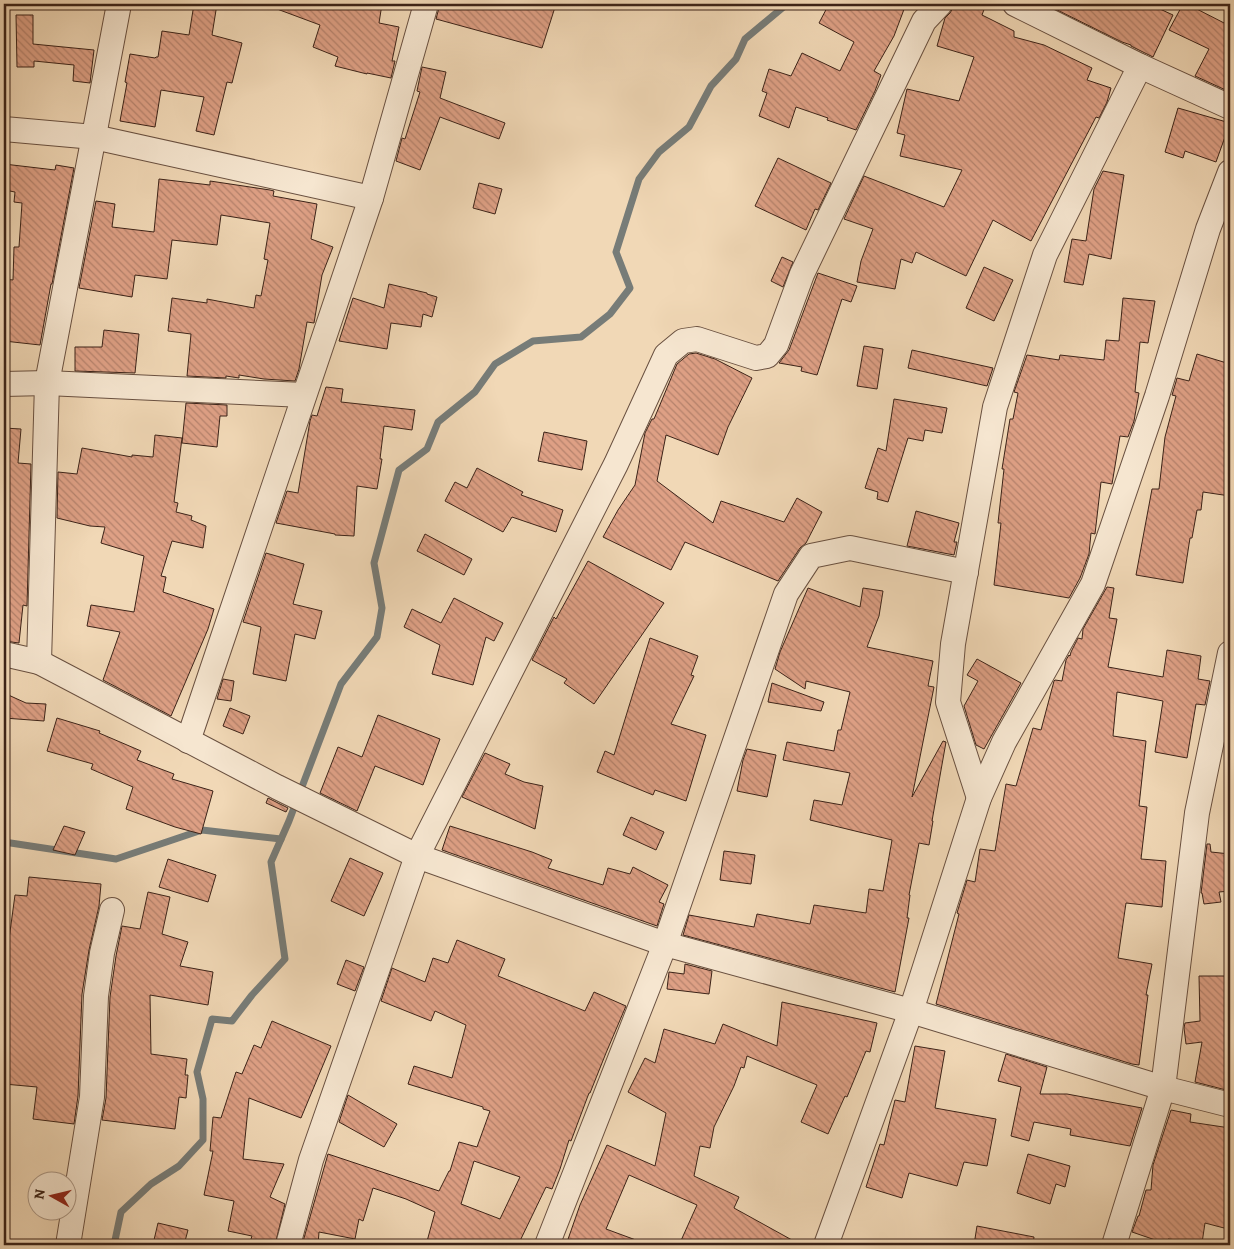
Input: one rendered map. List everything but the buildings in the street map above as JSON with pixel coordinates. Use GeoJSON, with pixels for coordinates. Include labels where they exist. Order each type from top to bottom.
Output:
{"type":"FeatureCollection","features":[{"type":"Feature","properties":{"kind":"street"},"geometry":{"type":"LineString","coordinates":[[38,662],[47,384],[119,4]]}},
{"type":"Feature","properties":{"kind":"street"},"geometry":{"type":"LineString","coordinates":[[188,741],[371,198],[426,4]]}},
{"type":"Feature","properties":{"kind":"street"},"geometry":{"type":"LineString","coordinates":[[288,1245],[311,1160],[417,856],[616,464],[666,355],[684,341],[698,339],[756,358],[768,356],[772,351],[776,345],[802,274],[924,21],[940,4]]}},
{"type":"Feature","properties":{"kind":"street"},"geometry":{"type":"LineString","coordinates":[[1029,7],[1140,66],[1230,107]]}},
{"type":"Feature","properties":{"kind":"street"},"geometry":{"type":"LineString","coordinates":[[979,798],[948,702],[953,644],[995,407],[1045,255],[1140,66]]}},
{"type":"Feature","properties":{"kind":"street"},"geometry":{"type":"LineString","coordinates":[[4,129],[94,137],[371,198]]}},
{"type":"Feature","properties":{"kind":"street"},"geometry":{"type":"LineString","coordinates":[[826,1245],[911,1011],[979,798],[1004,742],[1093,584],[1157,396],[1208,229],[1230,172]]}},
{"type":"Feature","properties":{"kind":"street"},"geometry":{"type":"LineString","coordinates":[[4,384],[47,384],[304,395]]}},
{"type":"Feature","properties":{"kind":"street"},"geometry":{"type":"LineString","coordinates":[[547,1245],[665,944],[786,594],[811,556],[850,548],[966,572]]}},
{"type":"Feature","properties":{"kind":"street"},"geometry":{"type":"LineString","coordinates":[[1114,1245],[1163,1088],[1197,813],[1230,653]]}},
{"type":"Feature","properties":{"kind":"street"},"geometry":{"type":"LineString","coordinates":[[4,654],[38,662],[277,787],[417,856],[665,944],[911,1011],[1163,1088],[1230,1105]]}},
{"type":"Feature","properties":{"kind":"street"},"geometry":{"type":"LineString","coordinates":[[68,1245],[92,1097],[96,996],[102,953],[112,910]]}},
{"type":"Feature","properties":{"kind":"waterway"},"geometry":{"type":"LineString","coordinates":[[114,1245],[121,1212],[151,1184],[179,1166],[203,1140],[203,1099],[197,1072],[212,1019],[232,1021],[252,995],[285,959],[271,862],[289,821],[341,684],[377,637],[382,608],[374,563],[399,470],[427,449],[438,422],[475,392],[495,364],[533,341],[581,337],[610,314],[630,288],[616,252],[639,179],[659,152],[689,127],[711,86],[736,59],[745,39],[787,4]]}},
{"type":"Feature","properties":{"kind":"waterway"},"geometry":{"type":"LineString","coordinates":[[4,842],[116,859],[202,830],[281,839]]}}]}
